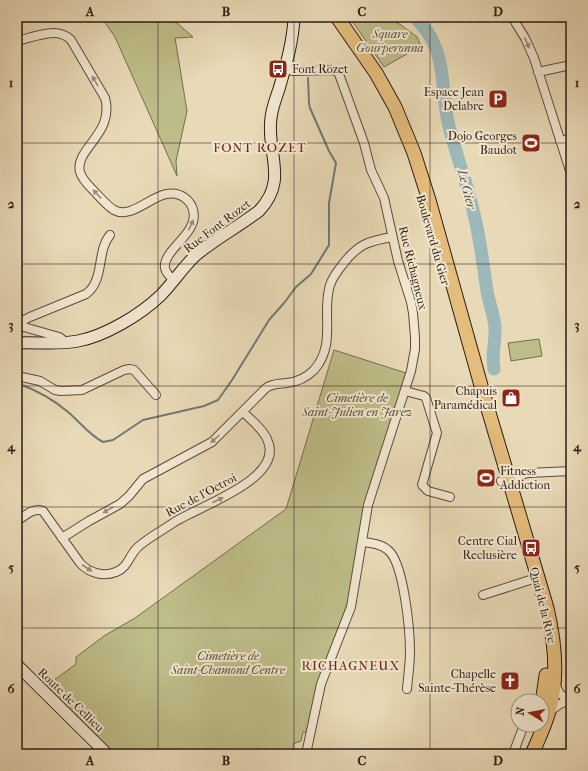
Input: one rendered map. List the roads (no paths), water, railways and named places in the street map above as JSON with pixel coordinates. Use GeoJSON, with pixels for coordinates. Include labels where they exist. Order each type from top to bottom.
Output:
{"type":"FeatureCollection","features":[{"type":"Feature","properties":{"kind":"main road","name":"Rue Font Rozet"},"geometry":{"type":"LineString","coordinates":[[17,343],[63,343],[79,341],[93,337],[136,315],[156,300],[196,256],[259,211],[268,200],[272,192],[275,172],[270,134],[271,118],[293,36],[294,17]]}},
{"type":"Feature","properties":{"kind":"main road","name":"Boulevard du Gier"},"geometry":{"type":"LineString","coordinates":[[327,17],[365,69],[399,132],[411,165],[504,480]]}},
{"type":"Feature","properties":{"kind":"main road","name":"Boulevard du Gier"},"geometry":{"type":"LineString","coordinates":[[337,17],[376,73],[395,108],[414,153],[432,208],[504,480]]}},
{"type":"Feature","properties":{"kind":"main road","name":"Quai de la Rive"},"geometry":{"type":"LineString","coordinates":[[504,480],[542,620],[546,644],[546,693]]}},
{"type":"Feature","properties":{"kind":"main road","name":"Quai de la Rive"},"geometry":{"type":"LineString","coordinates":[[504,480],[552,628],[555,651],[555,683],[550,697]]}},
{"type":"Feature","properties":{"kind":"main road","name":"Route de Cellieu"},"geometry":{"type":"LineString","coordinates":[[17,665],[107,754]]}},
{"type":"Feature","properties":{"kind":"main road"},"geometry":{"type":"LineString","coordinates":[[524,754],[533,733]]}},
{"type":"Feature","properties":{"kind":"main road","name":"Quai de la Rive"},"geometry":{"type":"LineString","coordinates":[[532,754],[538,733]]}},
{"type":"Feature","properties":{"kind":"street"},"geometry":{"type":"LineString","coordinates":[[512,17],[525,38],[538,72],[571,174]]}},
{"type":"Feature","properties":{"kind":"street"},"geometry":{"type":"LineString","coordinates":[[17,41],[53,33],[60,33],[67,36],[71,40],[105,98],[108,107],[104,126],[82,158],[79,168],[84,180],[106,204],[115,210],[122,212],[129,211],[168,193],[175,193],[187,199],[191,205],[194,211],[194,219],[191,227],[166,259],[165,268],[168,275],[174,280]]}},
{"type":"Feature","properties":{"kind":"street"},"geometry":{"type":"LineString","coordinates":[[538,72],[571,65]]}},
{"type":"Feature","properties":{"kind":"street","name":"Rue Richagneux"},"geometry":{"type":"LineString","coordinates":[[284,69],[304,72],[333,70],[339,74],[364,143],[370,170],[382,192],[400,271],[413,313],[415,337],[412,371],[368,505],[351,607],[319,690],[306,754]]}},
{"type":"Feature","properties":{"kind":"street"},"geometry":{"type":"LineString","coordinates":[[560,141],[571,139]]}},
{"type":"Feature","properties":{"kind":"street"},"geometry":{"type":"LineString","coordinates":[[63,343],[62,339],[59,337],[24,327],[22,323],[30,317],[86,294],[91,290],[96,281],[105,243],[110,235]]}},
{"type":"Feature","properties":{"kind":"street"},"geometry":{"type":"LineString","coordinates":[[17,521],[34,510],[39,509],[43,511],[62,538],[120,504],[129,496],[143,479],[212,442],[270,385],[298,381],[306,377],[323,356],[326,347],[328,294],[330,284],[336,274],[348,257],[359,247],[370,241],[392,237]]}},
{"type":"Feature","properties":{"kind":"street"},"geometry":{"type":"LineString","coordinates":[[17,376],[40,381],[54,390],[61,391],[85,389],[119,372],[130,369],[134,370],[156,395]]}},
{"type":"Feature","properties":{"kind":"street"},"geometry":{"type":"LineString","coordinates":[[405,391],[424,396],[426,398],[437,430],[422,485],[428,491],[450,497]]}},
{"type":"Feature","properties":{"kind":"street","name":"Rue de l'Octroi"},"geometry":{"type":"LineString","coordinates":[[62,538],[86,570],[105,574],[115,572],[126,565],[137,548],[179,518],[243,487],[265,466],[269,456],[270,446],[267,438],[243,412]]}},
{"type":"Feature","properties":{"kind":"street"},"geometry":{"type":"LineString","coordinates":[[504,480],[528,473],[571,471]]}},
{"type":"Feature","properties":{"kind":"street"},"geometry":{"type":"LineString","coordinates":[[362,542],[381,546],[388,550],[394,557],[399,570],[409,629],[410,651],[407,689]]}},
{"type":"Feature","properties":{"kind":"street"},"geometry":{"type":"LineString","coordinates":[[483,595],[530,580]]}},
{"type":"Feature","properties":{"kind":"street"},"geometry":{"type":"LineString","coordinates":[[555,683],[560,694],[570,701]]}},
{"type":"Feature","properties":{"kind":"street"},"geometry":{"type":"LineString","coordinates":[[550,707],[570,701]]}},
{"type":"Feature","properties":{"kind":"street"},"geometry":{"type":"LineString","coordinates":[[513,754],[521,733]]}},
{"type":"Feature","properties":{"kind":"waterway","name":"Le Gier"},"geometry":{"type":"LineString","coordinates":[[415,17],[430,36],[438,53],[448,122],[475,220],[487,291],[494,322],[494,369]]}},
{"type":"Feature","properties":{"kind":"waterway"},"geometry":{"type":"LineString","coordinates":[[17,383],[38,392],[62,407],[93,436],[103,442],[113,440],[143,420],[204,406],[218,400],[269,320],[296,287],[311,274],[329,245],[329,203],[336,163],[310,108],[308,78]]}},
{"type":"Feature","properties":{"kind":"place","name":"Font Rozet"},"geometry":{"type":"Point","coordinates":[278,69]}},
{"type":"Feature","properties":{"kind":"place","name":"Espace Jean Delabre"},"geometry":{"type":"Point","coordinates":[498,99]}},
{"type":"Feature","properties":{"kind":"place","name":"Dojo Georges Baudot"},"geometry":{"type":"Point","coordinates":[531,143]}},
{"type":"Feature","properties":{"kind":"place","name":"Chapuis Paramédical"},"geometry":{"type":"Point","coordinates":[511,398]}},
{"type":"Feature","properties":{"kind":"place","name":"Fitness Addiction"},"geometry":{"type":"Point","coordinates":[486,478]}},
{"type":"Feature","properties":{"kind":"place","name":"Centre Cial Reclusière"},"geometry":{"type":"Point","coordinates":[531,548]}},
{"type":"Feature","properties":{"kind":"place","name":"Chapelle Sainte-Thérèse"},"geometry":{"type":"Point","coordinates":[510,681]}},
{"type":"Feature","properties":{"kind":"district","name":"FONT ROZET"},"geometry":{"type":"Point","coordinates":[260,147]}},
{"type":"Feature","properties":{"kind":"district","name":"RICHAGNEUX"},"geometry":{"type":"Point","coordinates":[351,665]}},
{"type":"Feature","properties":{"kind":"park label","name":"Square Gourperonna"},"geometry":{"type":"Point","coordinates":[390,41]}},
{"type":"Feature","properties":{"kind":"park label","name":"Cimetière de Saint-Julien en Jarez"},"geometry":{"type":"Point","coordinates":[357,405]}},
{"type":"Feature","properties":{"kind":"park label","name":"Cimetière de Saint-Chamond Centre"},"geometry":{"type":"Point","coordinates":[228,663]}}]}
